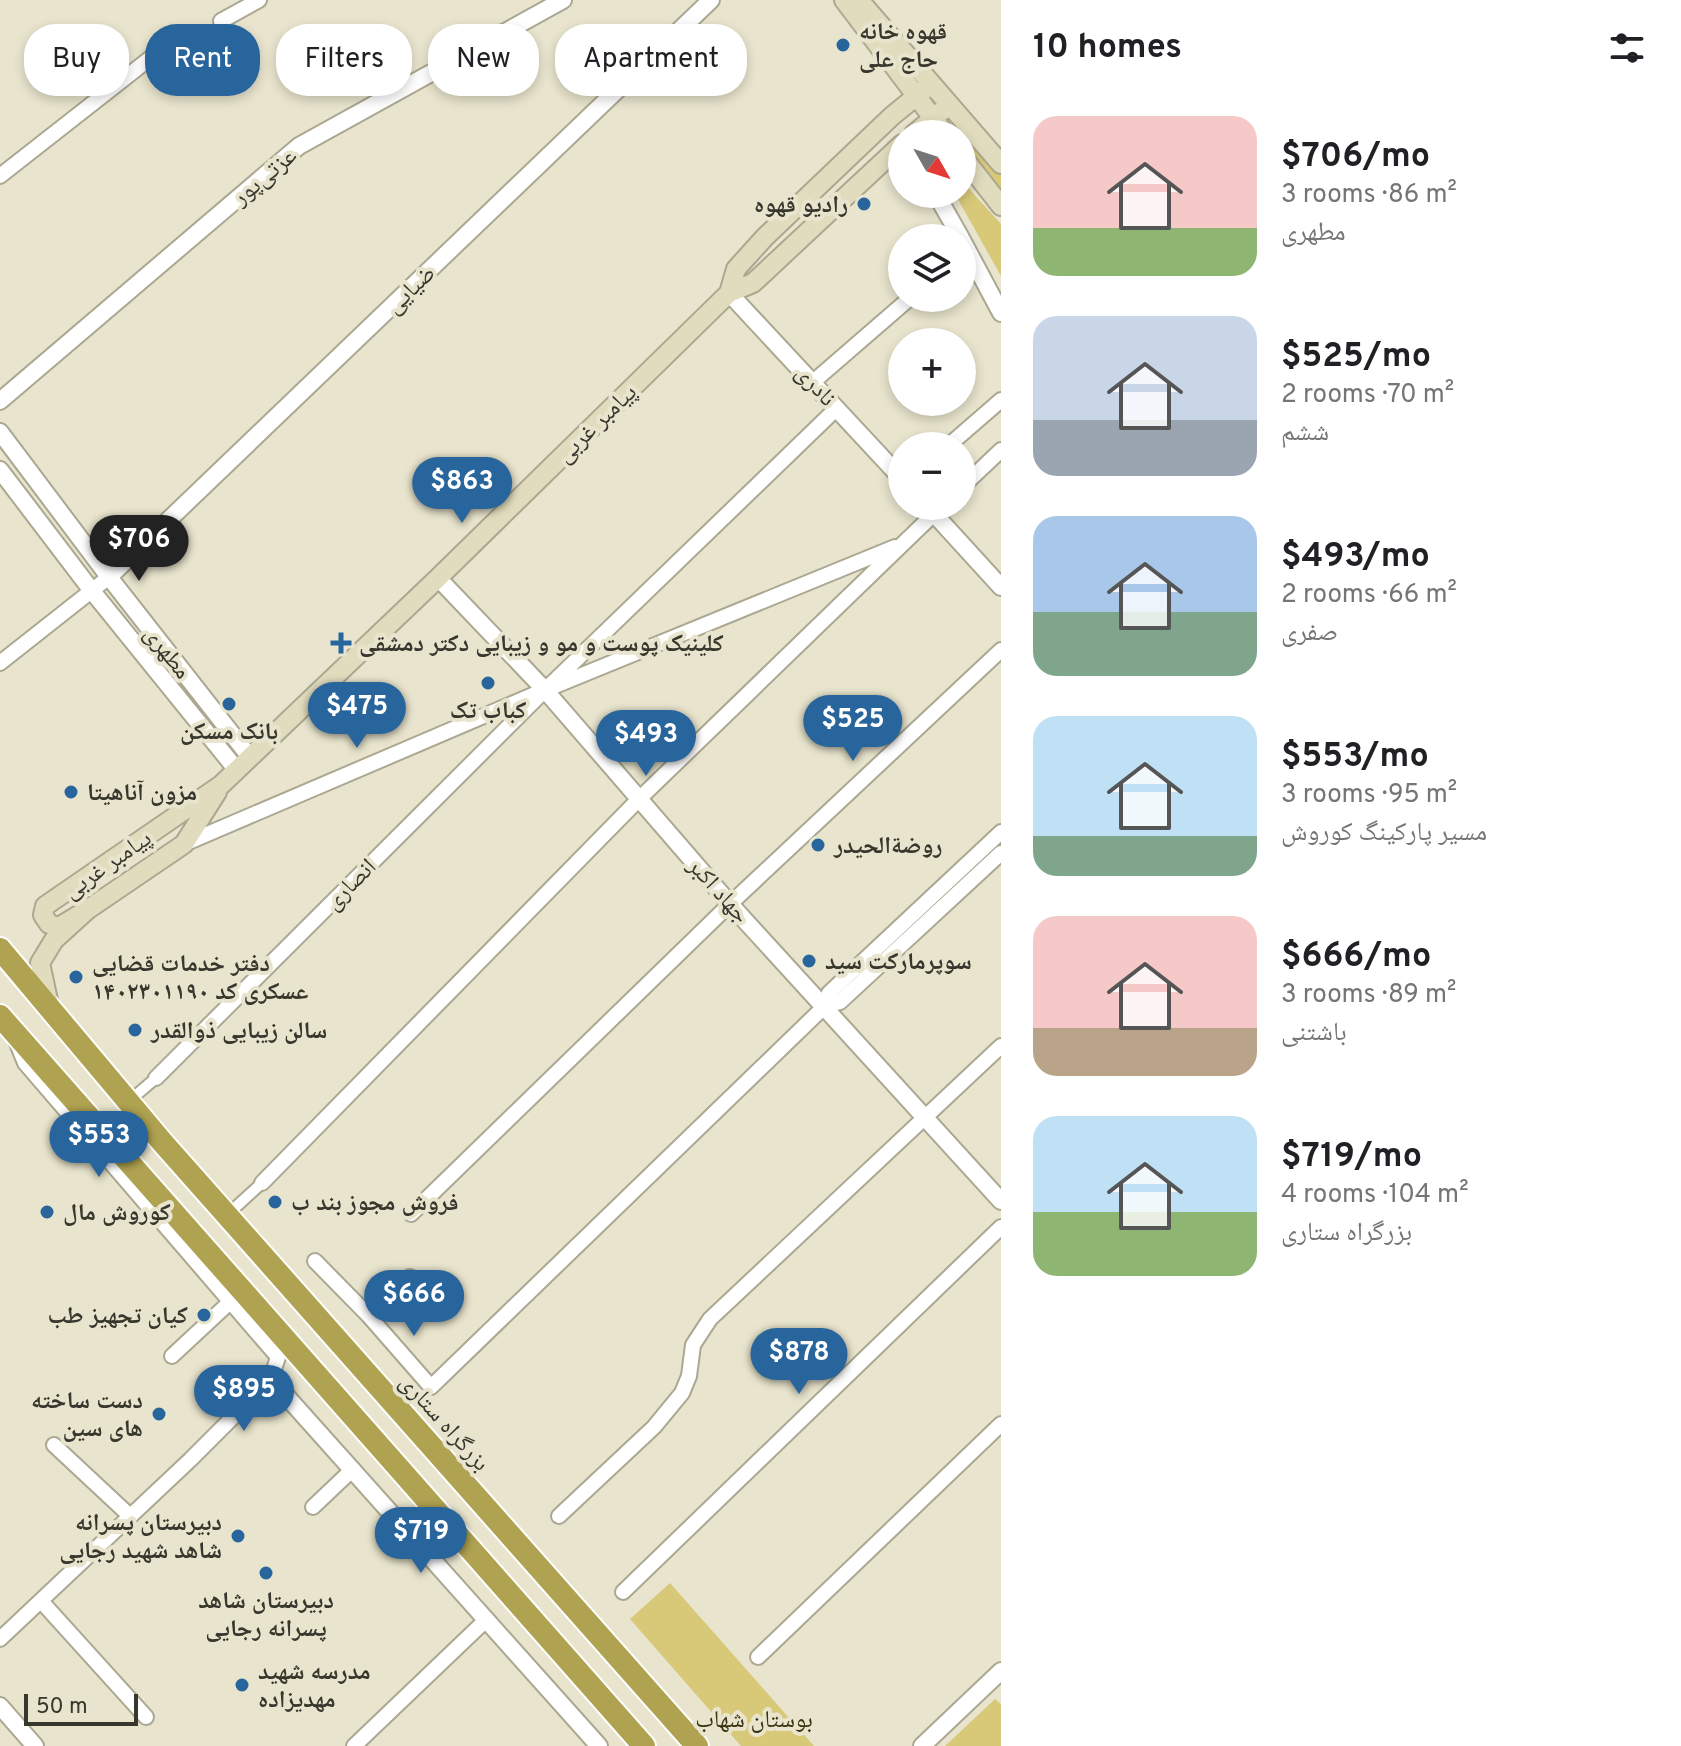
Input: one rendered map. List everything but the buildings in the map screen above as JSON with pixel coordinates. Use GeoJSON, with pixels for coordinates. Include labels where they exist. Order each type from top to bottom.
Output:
{"type":"FeatureCollection","features":[{"type":"Feature","properties":{"kind":"highway","name":"بزرگراه ستاری"},"geometry":{"type":"LineString","coordinates":[[0,949],[128,1102],[697,1746]]}},
{"type":"Feature","properties":{"kind":"highway"},"geometry":{"type":"LineString","coordinates":[[6,1022],[644,1746]]}},
{"type":"Feature","properties":{"kind":"main road"},"geometry":{"type":"LineString","coordinates":[[844,0],[923,90],[949,106],[1001,164]]}},
{"type":"Feature","properties":{"kind":"main road"},"geometry":{"type":"LineString","coordinates":[[859,0],[923,90],[934,118]]}},
{"type":"Feature","properties":{"kind":"main road","name":"پیامبر غربی"},"geometry":{"type":"LineString","coordinates":[[729,293],[736,269],[765,237],[923,90]]}},
{"type":"Feature","properties":{"kind":"main road"},"geometry":{"type":"LineString","coordinates":[[932,120],[949,106]]}},
{"type":"Feature","properties":{"kind":"main road","name":"پیامبر غربی"},"geometry":{"type":"LineString","coordinates":[[221,785],[184,844],[59,927],[49,924],[43,915],[45,906],[221,785],[729,293],[753,283],[888,159]]}},
{"type":"Feature","properties":{"kind":"main road"},"geometry":{"type":"LineString","coordinates":[[976,174],[1001,206]]}},
{"type":"Feature","properties":{"kind":"main road","name":"پیامبر غربی"},"geometry":{"type":"LineString","coordinates":[[49,1008],[40,963],[54,940],[87,910]]}},
{"type":"Feature","properties":{"kind":"street"},"geometry":{"type":"LineString","coordinates":[[221,21],[259,0]]}},
{"type":"Feature","properties":{"kind":"street","name":"عزتی‌پور"},"geometry":{"type":"LineString","coordinates":[[0,401],[299,146],[563,0]]}},
{"type":"Feature","properties":{"kind":"street","name":"ضیایی"},"geometry":{"type":"LineString","coordinates":[[109,577],[711,0]]}},
{"type":"Feature","properties":{"kind":"street"},"geometry":{"type":"LineString","coordinates":[[0,176],[145,62]]}},
{"type":"Feature","properties":{"kind":"street"},"geometry":{"type":"LineString","coordinates":[[976,266],[1001,313]]}},
{"type":"Feature","properties":{"kind":"street","name":"نادری"},"geometry":{"type":"LineString","coordinates":[[729,293],[888,464]]}},
{"type":"Feature","properties":{"kind":"street"},"geometry":{"type":"LineString","coordinates":[[813,382],[894,312]]}},
{"type":"Feature","properties":{"kind":"street"},"geometry":{"type":"LineString","coordinates":[[964,432],[1001,400]]}},
{"type":"Feature","properties":{"kind":"street","name":"انصاری"},"geometry":{"type":"LineString","coordinates":[[156,1078],[545,690],[837,408]]}},
{"type":"Feature","properties":{"kind":"street","name":"مطهری"},"geometry":{"type":"LineString","coordinates":[[0,432],[243,763]]}},
{"type":"Feature","properties":{"kind":"street"},"geometry":{"type":"LineString","coordinates":[[976,474],[1001,450]]}},
{"type":"Feature","properties":{"kind":"street","name":"مطهری"},"geometry":{"type":"LineString","coordinates":[[0,470],[92,591],[243,763]]}},
{"type":"Feature","properties":{"kind":"street"},"geometry":{"type":"LineString","coordinates":[[227,1215],[638,800],[923,520]]}},
{"type":"Feature","properties":{"kind":"street"},"geometry":{"type":"LineString","coordinates":[[944,520],[1001,587]]}},
{"type":"Feature","properties":{"kind":"street"},"geometry":{"type":"LineString","coordinates":[[184,844],[545,690],[902,544]]}},
{"type":"Feature","properties":{"kind":"street"},"geometry":{"type":"LineString","coordinates":[[0,663],[109,577]]}},
{"type":"Feature","properties":{"kind":"street","name":"جهاد اکبر"},"geometry":{"type":"LineString","coordinates":[[438,578],[545,690],[730,904],[1001,1201]]}},
{"type":"Feature","properties":{"kind":"street"},"geometry":{"type":"LineString","coordinates":[[411,1214],[730,904],[1001,650]]}},
{"type":"Feature","properties":{"kind":"street"},"geometry":{"type":"LineString","coordinates":[[315,1261],[368,1315],[431,1387],[825,1006],[829,993],[1001,832]]}},
{"type":"Feature","properties":{"kind":"street"},"geometry":{"type":"LineString","coordinates":[[825,1006],[840,1002],[1001,853]]}},
{"type":"Feature","properties":{"kind":"street"},"geometry":{"type":"LineString","coordinates":[[0,1639],[271,1379],[278,1357],[25,1063],[6,1022]]}},
{"type":"Feature","properties":{"kind":"street"},"geometry":{"type":"LineString","coordinates":[[559,1516],[654,1427],[682,1393],[689,1376],[693,1345],[710,1319],[1001,1046]]}},
{"type":"Feature","properties":{"kind":"street"},"geometry":{"type":"LineString","coordinates":[[128,1102],[156,1078]]}},
{"type":"Feature","properties":{"kind":"street"},"geometry":{"type":"LineString","coordinates":[[623,1592],[1001,1227]]}},
{"type":"Feature","properties":{"kind":"street"},"geometry":{"type":"LineString","coordinates":[[368,1315],[410,1277]]}},
{"type":"Feature","properties":{"kind":"street"},"geometry":{"type":"LineString","coordinates":[[172,1356],[230,1302]]}},
{"type":"Feature","properties":{"kind":"street"},"geometry":{"type":"LineString","coordinates":[[271,1379],[599,1746]]}},
{"type":"Feature","properties":{"kind":"street"},"geometry":{"type":"LineString","coordinates":[[758,1657],[1001,1424]]}},
{"type":"Feature","properties":{"kind":"street"},"geometry":{"type":"LineString","coordinates":[[54,1445],[129,1515]]}},
{"type":"Feature","properties":{"kind":"street"},"geometry":{"type":"LineString","coordinates":[[313,1507],[353,1469]]}},
{"type":"Feature","properties":{"kind":"street"},"geometry":{"type":"LineString","coordinates":[[41,1601],[146,1717]]}},
{"type":"Feature","properties":{"kind":"street"},"geometry":{"type":"LineString","coordinates":[[354,1746],[487,1619]]}},
{"type":"Feature","properties":{"kind":"street"},"geometry":{"type":"LineString","coordinates":[[922,1746],[1001,1671]]}},
{"type":"Feature","properties":{"kind":"street"},"geometry":{"type":"LineString","coordinates":[[0,1706],[35,1746]]}},
{"type":"Feature","properties":{"kind":"green space"},"geometry":{"type":"Polygon","coordinates":[[[976,148],[1001,172],[1001,192],[976,161],[976,148]]]}},
{"type":"Feature","properties":{"kind":"green space"},"geometry":{"type":"Polygon","coordinates":[[[976,196],[1001,224],[1001,276],[976,231],[976,224],[972,224],[963,208],[976,208],[976,196]]]}},
{"type":"Feature","properties":{"kind":"green space","name":"بوستان شهاب"},"geometry":{"type":"Polygon","coordinates":[[[670,1583],[814,1746],[741,1746],[630,1619],[670,1583]]]}},
{"type":"Feature","properties":{"kind":"green space"},"geometry":{"type":"Polygon","coordinates":[[[995,1699],[1001,1704],[1001,1746],[945,1746],[995,1699]]]}},
{"type":"Feature","properties":{"kind":"place","name":"قهوه خانه حاج علی"},"geometry":{"type":"Point","coordinates":[843,45]}},
{"type":"Feature","properties":{"kind":"place","name":"رادیو قهوه"},"geometry":{"type":"Point","coordinates":[864,204]}},
{"type":"Feature","properties":{"kind":"place","name":"کلینیک پوست و مو و زیبایی دکتر دمشقی"},"geometry":{"type":"Point","coordinates":[341,643]}},
{"type":"Feature","properties":{"kind":"place","name":"کباب تک"},"geometry":{"type":"Point","coordinates":[488,683]}},
{"type":"Feature","properties":{"kind":"place","name":"بانک مسکن"},"geometry":{"type":"Point","coordinates":[229,704]}},
{"type":"Feature","properties":{"kind":"place","name":"مزون آناهیتا"},"geometry":{"type":"Point","coordinates":[71,792]}},
{"type":"Feature","properties":{"kind":"place","name":"روضةالحیدر"},"geometry":{"type":"Point","coordinates":[818,845]}},
{"type":"Feature","properties":{"kind":"place","name":"سوپرمارکت سید"},"geometry":{"type":"Point","coordinates":[809,961]}},
{"type":"Feature","properties":{"kind":"place","name":"دفتر خدمات قضایی عسکری کد ۱۴۰۲۳۰۱۱۹۰"},"geometry":{"type":"Point","coordinates":[76,977]}},
{"type":"Feature","properties":{"kind":"place","name":"سالن زیبایی ذوالقدر"},"geometry":{"type":"Point","coordinates":[135,1030]}},
{"type":"Feature","properties":{"kind":"place","name":"فروش مجوز بند ب"},"geometry":{"type":"Point","coordinates":[275,1202]}},
{"type":"Feature","properties":{"kind":"place","name":"کوروش مال"},"geometry":{"type":"Point","coordinates":[47,1212]}},
{"type":"Feature","properties":{"kind":"place","name":"کیان تجهیز طب"},"geometry":{"type":"Point","coordinates":[204,1315]}},
{"type":"Feature","properties":{"kind":"place","name":"دست ساخته های سین"},"geometry":{"type":"Point","coordinates":[159,1414]}},
{"type":"Feature","properties":{"kind":"place","name":"دبیرستان پسرانه شاهد شهید رجایی"},"geometry":{"type":"Point","coordinates":[238,1536]}},
{"type":"Feature","properties":{"kind":"place","name":"دبیرستان شاهد پسرانه رجایی"},"geometry":{"type":"Point","coordinates":[266,1573]}},
{"type":"Feature","properties":{"kind":"place","name":"مدرسه شهيد مهديزاده"},"geometry":{"type":"Point","coordinates":[242,1685]}}]}
